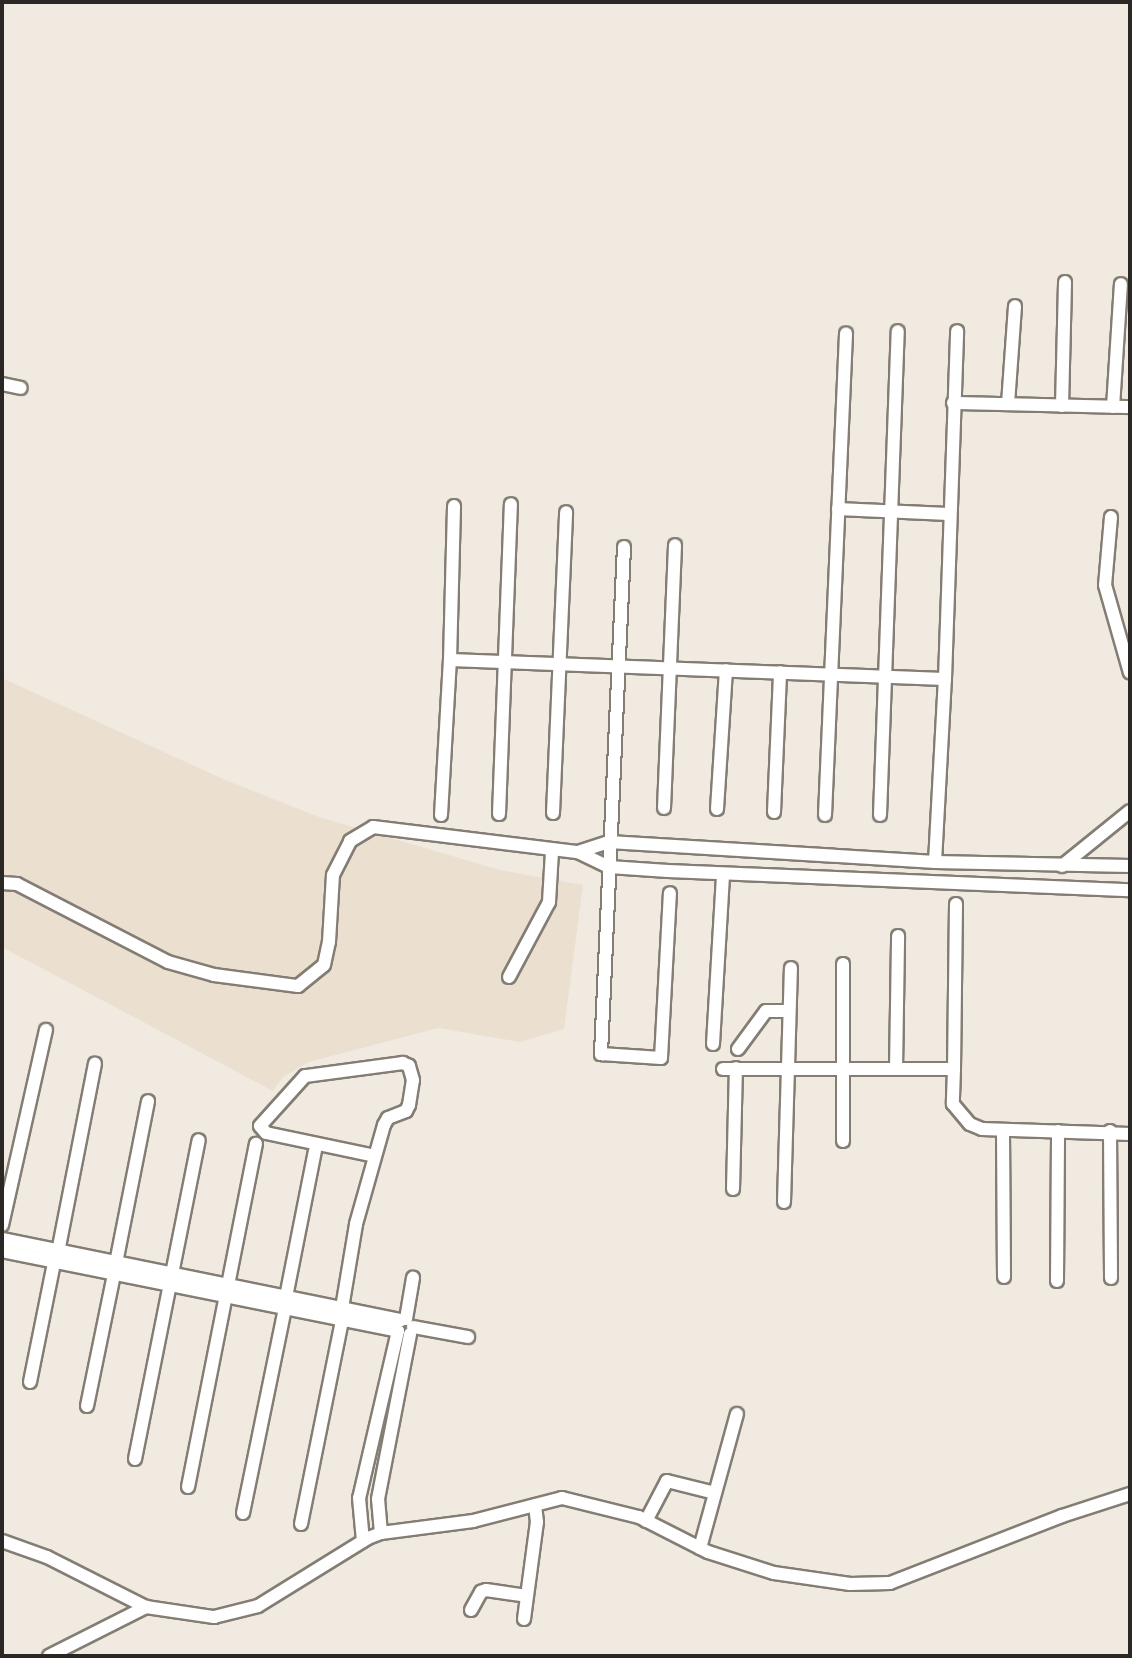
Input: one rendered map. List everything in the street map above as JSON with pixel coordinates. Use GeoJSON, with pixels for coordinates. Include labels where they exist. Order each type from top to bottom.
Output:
{"type":"FeatureCollection","features":[{"type":"Feature","properties":{"kind":"street"},"geometry":{"type":"LineString","coordinates":[[1062,406],[1065,282]]}},
{"type":"Feature","properties":{"kind":"street"},"geometry":{"type":"LineString","coordinates":[[1113,407],[1121,284]]}},
{"type":"Feature","properties":{"kind":"street"},"geometry":{"type":"LineString","coordinates":[[1008,404],[1015,306]]}},
{"type":"Feature","properties":{"kind":"street"},"geometry":{"type":"LineString","coordinates":[[880,815],[898,331]]}},
{"type":"Feature","properties":{"kind":"street"},"geometry":{"type":"LineString","coordinates":[[935,862],[945,679],[948,514],[957,331]]}},
{"type":"Feature","properties":{"kind":"street"},"geometry":{"type":"LineString","coordinates":[[825,815],[846,333]]}},
{"type":"Feature","properties":{"kind":"street"},"geometry":{"type":"LineString","coordinates":[[2,384],[22,388]]}},
{"type":"Feature","properties":{"kind":"street"},"geometry":{"type":"LineString","coordinates":[[953,403],[1130,407]]}},
{"type":"Feature","properties":{"kind":"street"},"geometry":{"type":"LineString","coordinates":[[499,814],[510,504]]}},
{"type":"Feature","properties":{"kind":"street"},"geometry":{"type":"LineString","coordinates":[[441,815],[450,660],[454,506]]}},
{"type":"Feature","properties":{"kind":"street"},"geometry":{"type":"LineString","coordinates":[[838,509],[948,514]]}},
{"type":"Feature","properties":{"kind":"street"},"geometry":{"type":"LineString","coordinates":[[553,813],[566,512]]}},
{"type":"Feature","properties":{"kind":"street"},"geometry":{"type":"LineString","coordinates":[[1111,517],[1105,585],[1130,673]]}},
{"type":"Feature","properties":{"kind":"street"},"geometry":{"type":"LineString","coordinates":[[664,807],[675,545]]}},
{"type":"Feature","properties":{"kind":"street"},"geometry":{"type":"LineString","coordinates":[[624,547],[601,1054],[661,1058],[670,892]]}},
{"type":"Feature","properties":{"kind":"street"},"geometry":{"type":"LineString","coordinates":[[450,660],[945,679]]}},
{"type":"Feature","properties":{"kind":"street"},"geometry":{"type":"LineString","coordinates":[[717,809],[726,670]]}},
{"type":"Feature","properties":{"kind":"street"},"geometry":{"type":"LineString","coordinates":[[774,812],[780,672]]}},
{"type":"Feature","properties":{"kind":"street"},"geometry":{"type":"LineString","coordinates":[[1062,866],[1130,811]]}},
{"type":"Feature","properties":{"kind":"street"},"geometry":{"type":"LineString","coordinates":[[2,883],[17,884],[169,962],[214,975],[298,986],[324,965],[329,942],[333,875],[350,841],[373,827],[578,852],[609,867],[765,876],[1130,890]]}},
{"type":"Feature","properties":{"kind":"street"},"geometry":{"type":"LineString","coordinates":[[578,852],[609,842],[935,862],[1130,866]]}},
{"type":"Feature","properties":{"kind":"street"},"geometry":{"type":"LineString","coordinates":[[509,977],[549,902],[552,850]]}},
{"type":"Feature","properties":{"kind":"street"},"geometry":{"type":"LineString","coordinates":[[765,852],[765,876]]}},
{"type":"Feature","properties":{"kind":"street"},"geometry":{"type":"LineString","coordinates":[[713,1044],[723,874]]}},
{"type":"Feature","properties":{"kind":"street"},"geometry":{"type":"LineString","coordinates":[[956,904],[954,1104],[959,1113],[970,1124],[1003,1132],[1110,1131],[1130,1134]]}},
{"type":"Feature","properties":{"kind":"street"},"geometry":{"type":"LineString","coordinates":[[896,1069],[898,936]]}},
{"type":"Feature","properties":{"kind":"street"},"geometry":{"type":"LineString","coordinates":[[843,964],[843,1141]]}},
{"type":"Feature","properties":{"kind":"street"},"geometry":{"type":"LineString","coordinates":[[784,1202],[790,968]]}},
{"type":"Feature","properties":{"kind":"street"},"geometry":{"type":"LineString","coordinates":[[738,1049],[766,1011],[789,1011]]}},
{"type":"Feature","properties":{"kind":"street"},"geometry":{"type":"LineString","coordinates":[[2,1225],[46,1030]]}},
{"type":"Feature","properties":{"kind":"street"},"geometry":{"type":"LineString","coordinates":[[30,1382],[95,1064]]}},
{"type":"Feature","properties":{"kind":"street"},"geometry":{"type":"LineString","coordinates":[[301,1524],[342,1314],[356,1224],[386,1121],[406,1111],[413,1080],[407,1064],[305,1076],[260,1126],[266,1133],[375,1156]]}},
{"type":"Feature","properties":{"kind":"street"},"geometry":{"type":"LineString","coordinates":[[733,1189],[730,1069],[954,1069]]}},
{"type":"Feature","properties":{"kind":"street"},"geometry":{"type":"LineString","coordinates":[[87,1406],[148,1101]]}},
{"type":"Feature","properties":{"kind":"street"},"geometry":{"type":"LineString","coordinates":[[1110,1131],[1130,1126]]}},
{"type":"Feature","properties":{"kind":"street"},"geometry":{"type":"LineString","coordinates":[[1057,1281],[1058,1131]]}},
{"type":"Feature","properties":{"kind":"street"},"geometry":{"type":"LineString","coordinates":[[1110,1131],[1111,1278]]}},
{"type":"Feature","properties":{"kind":"street"},"geometry":{"type":"LineString","coordinates":[[1003,1132],[1004,1277]]}},
{"type":"Feature","properties":{"kind":"street"},"geometry":{"type":"LineString","coordinates":[[135,1459],[199,1140]]}},
{"type":"Feature","properties":{"kind":"street"},"geometry":{"type":"LineString","coordinates":[[188,1488],[256,1144]]}},
{"type":"Feature","properties":{"kind":"street"},"geometry":{"type":"LineString","coordinates":[[243,1513],[316,1151]]}},
{"type":"Feature","properties":{"kind":"street"},"geometry":{"type":"LineString","coordinates":[[2,1240],[56,1257]]}},
{"type":"Feature","properties":{"kind":"street"},"geometry":{"type":"LineString","coordinates":[[2,1251],[56,1257],[468,1337]]}},
{"type":"Feature","properties":{"kind":"street"},"geometry":{"type":"LineString","coordinates":[[381,1533],[378,1499],[413,1278]]}},
{"type":"Feature","properties":{"kind":"street"},"geometry":{"type":"LineString","coordinates":[[363,1541],[359,1498],[405,1326]]}},
{"type":"Feature","properties":{"kind":"street"},"geometry":{"type":"LineString","coordinates":[[700,1548],[737,1414]]}},
{"type":"Feature","properties":{"kind":"street"},"geometry":{"type":"LineString","coordinates":[[646,1521],[667,1482],[715,1493]]}},
{"type":"Feature","properties":{"kind":"street"},"geometry":{"type":"LineString","coordinates":[[2,1541],[47,1557],[146,1606],[214,1617],[258,1606],[363,1541],[381,1533],[473,1521],[562,1498],[646,1521],[700,1548],[774,1573],[850,1584],[890,1583],[1062,1516],[1130,1494]]}},
{"type":"Feature","properties":{"kind":"street"},"geometry":{"type":"LineString","coordinates":[[524,1619],[537,1521],[535,1505]]}},
{"type":"Feature","properties":{"kind":"street"},"geometry":{"type":"LineString","coordinates":[[471,1610],[481,1592],[486,1590],[527,1596]]}},
{"type":"Feature","properties":{"kind":"street"},"geometry":{"type":"LineString","coordinates":[[49,1656],[146,1606]]}},
{"type":"Feature","properties":{"kind":"shaded area"},"geometry":{"type":"Polygon","coordinates":[[[2,678],[223,779],[319,817],[500,870],[583,885],[564,1029],[520,1042],[438,1028],[309,1062],[283,1077],[273,1091],[2,947],[2,678]]]}}]}
